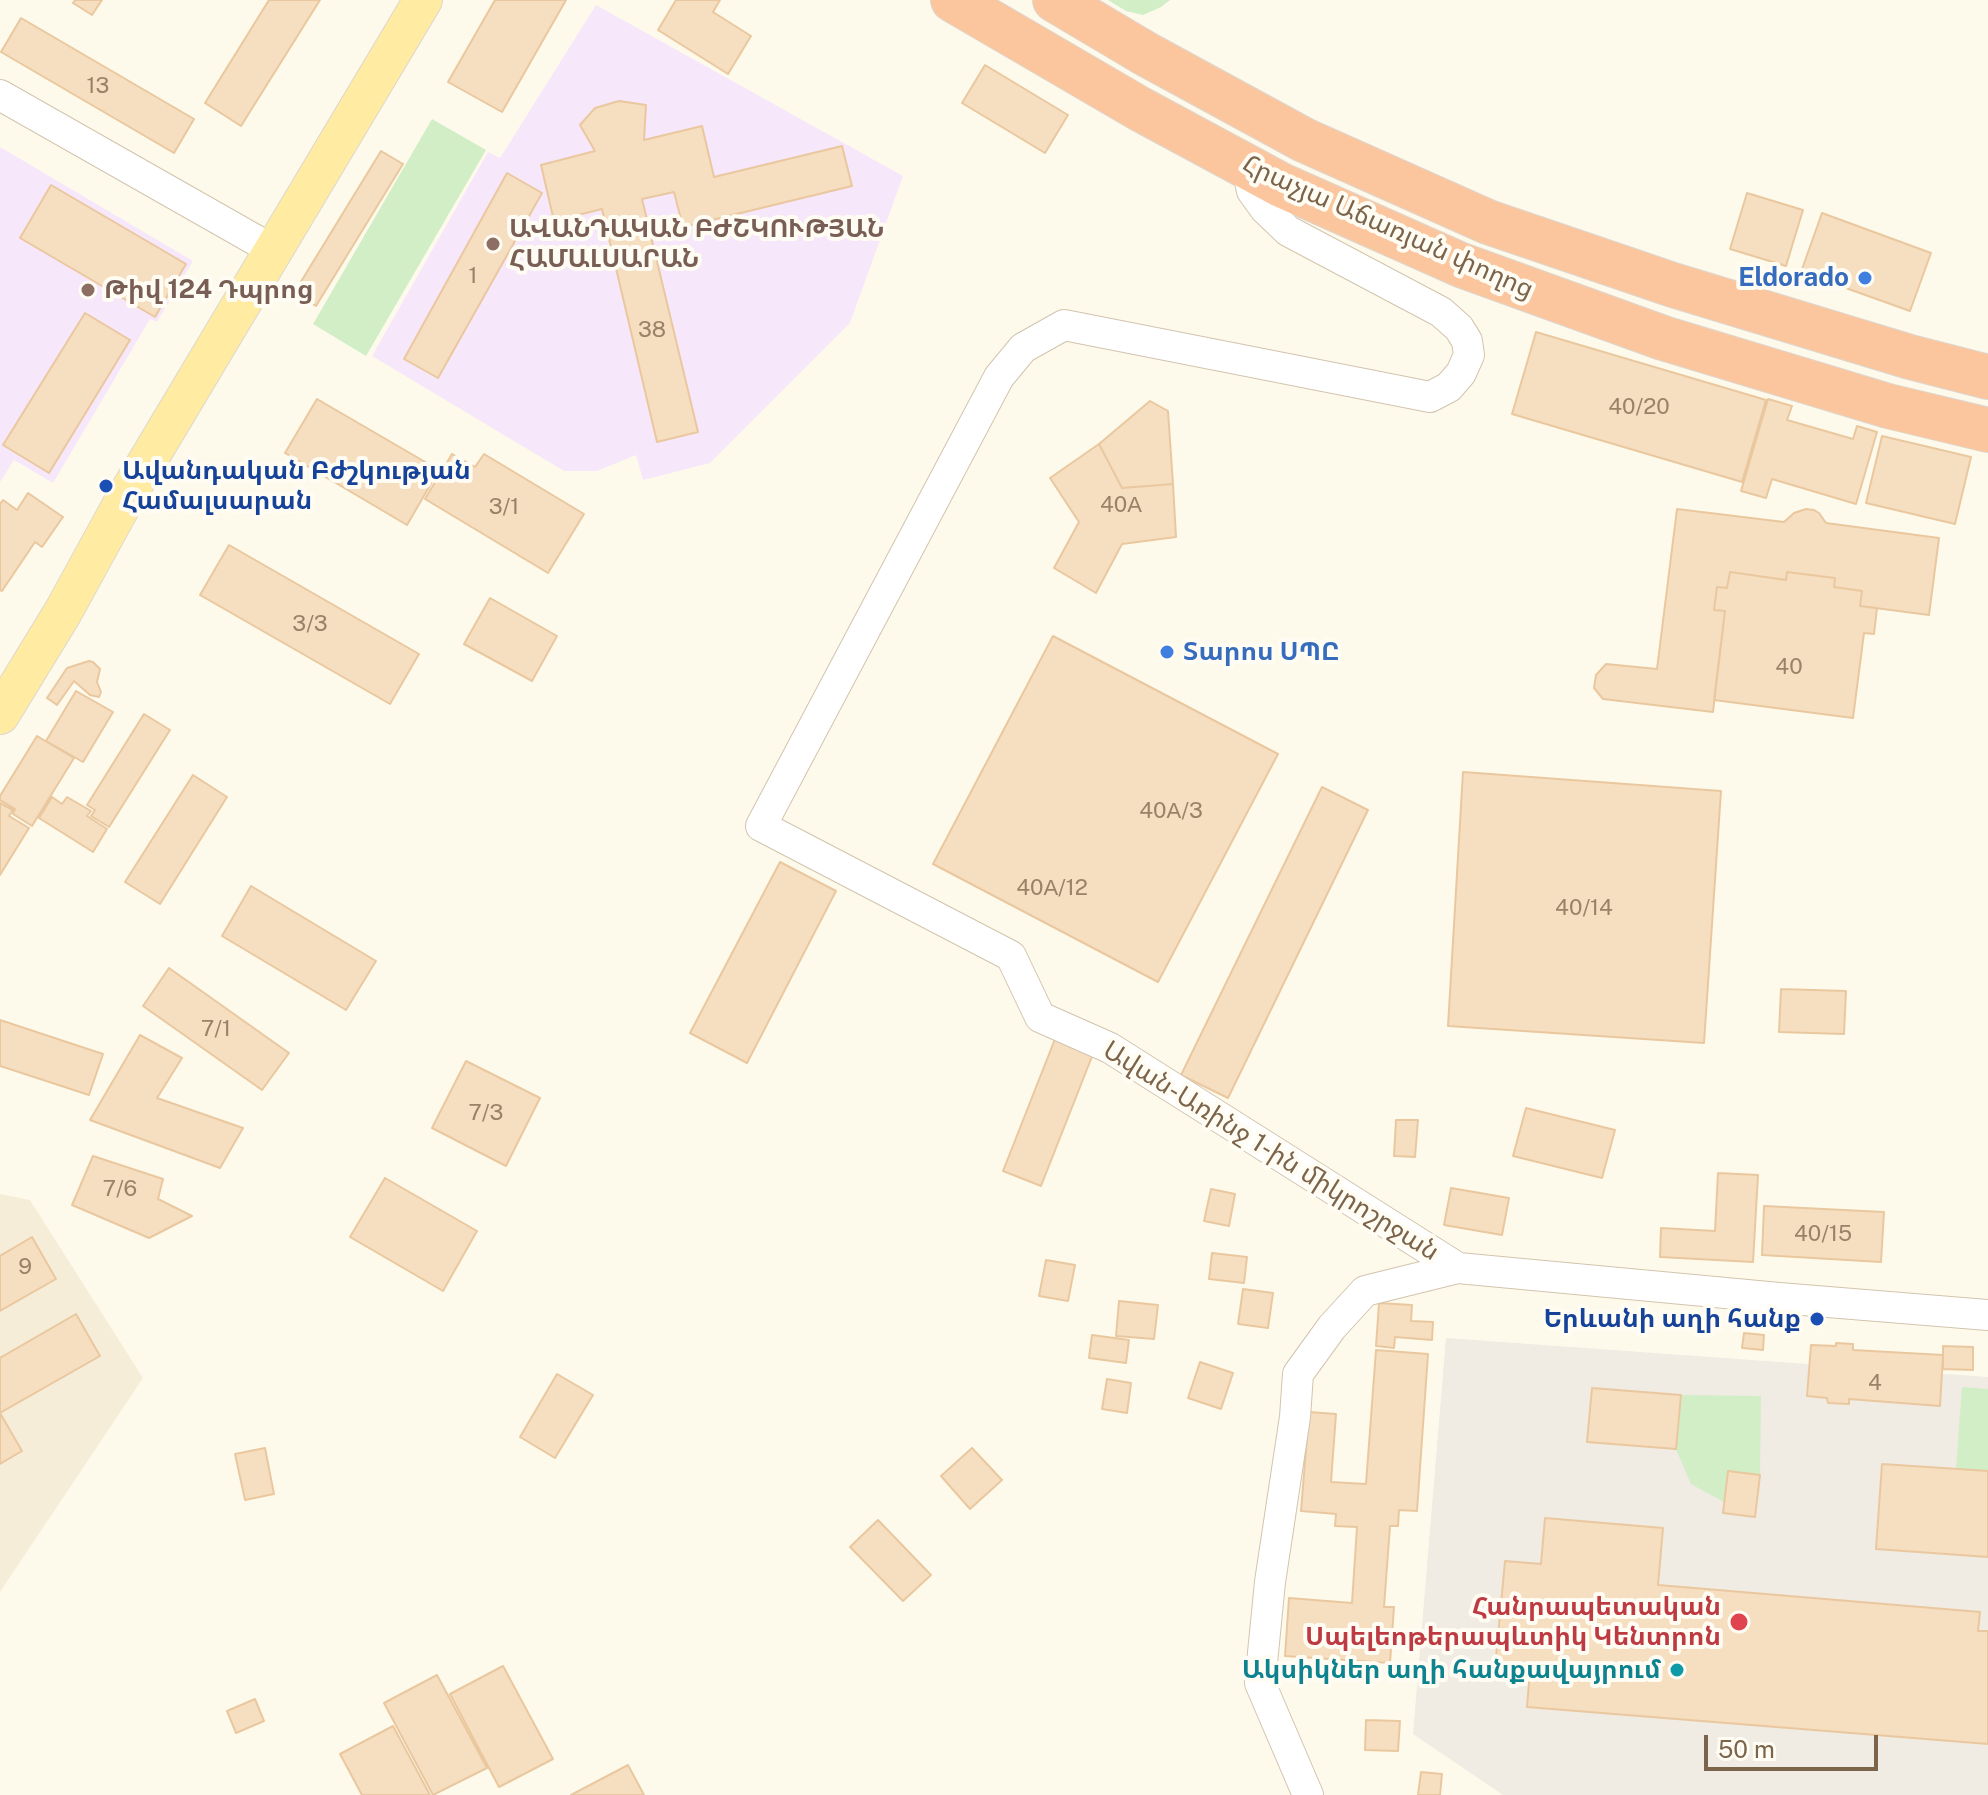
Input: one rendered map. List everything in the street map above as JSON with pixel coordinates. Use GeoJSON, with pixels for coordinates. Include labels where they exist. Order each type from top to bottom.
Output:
{"type":"FeatureCollection","features":[{"type":"Feature","properties":{"kind":"highway","name":"Հրաչյա Աճառյան փողոց"},"geometry":{"type":"LineString","coordinates":[[953,0],[1140,109],[1281,185],[1461,265],[1663,338],[1888,406],[1988,430]]}},
{"type":"Feature","properties":{"kind":"highway","name":"Հրաչյա Աճառյան փողոց"},"geometry":{"type":"LineString","coordinates":[[1055,0],[1146,54],[1304,140],[1488,222],[1688,290],[1910,357],[1988,377]]}},
{"type":"Feature","properties":{"kind":"main road"},"geometry":{"type":"LineString","coordinates":[[0,715],[63,612],[126,497],[423,0]]}},
{"type":"Feature","properties":{"kind":"street"},"geometry":{"type":"LineString","coordinates":[[0,95],[273,250]]}},
{"type":"Feature","properties":{"kind":"street","name":"Ավան-Առինջ 1-ին միկրոշրջան"},"geometry":{"type":"LineString","coordinates":[[1247,166],[1252,191],[1288,231],[1441,312],[1459,328],[1467,341],[1469,355],[1461,373],[1449,387],[1430,397],[1064,325],[1023,348],[999,377],[761,826],[1011,956],[1040,1017],[1110,1048],[1458,1268]]}},
{"type":"Feature","properties":{"kind":"street"},"geometry":{"type":"LineString","coordinates":[[1458,1268],[1988,1315]]}},
{"type":"Feature","properties":{"kind":"street","name":"Ավան-Առինջ 1-ին միկրոշրջան"},"geometry":{"type":"LineString","coordinates":[[1308,1795],[1260,1683],[1270,1582],[1295,1417],[1298,1374],[1332,1327],[1365,1291],[1458,1268]]}},
{"type":"Feature","properties":{"kind":"shaded area"},"geometry":{"type":"Polygon","coordinates":[[[596,5],[903,176],[850,323],[710,463],[643,480],[636,455],[597,471],[564,471],[372,356],[488,152],[500,158],[596,5]]]}},
{"type":"Feature","properties":{"kind":"shaded area","name":"Թիվ 124 Դպրոց"},"geometry":{"type":"Polygon","coordinates":[[[0,147],[193,261],[157,322],[150,319],[53,483],[14,460],[0,482],[0,147]]]}},
{"type":"Feature","properties":{"kind":"shaded area"},"geometry":{"type":"Polygon","coordinates":[[[0,1194],[30,1200],[143,1378],[0,1592],[0,1194]]]}},
{"type":"Feature","properties":{"kind":"shaded area"},"geometry":{"type":"Polygon","coordinates":[[[1446,1338],[1988,1377],[1988,1795],[1503,1795],[1413,1734],[1446,1338]]]}},
{"type":"Feature","properties":{"kind":"green space"},"geometry":{"type":"Polygon","coordinates":[[[1108,0],[1170,0],[1143,15],[1126,11],[1108,0]]]}},
{"type":"Feature","properties":{"kind":"green space"},"geometry":{"type":"Polygon","coordinates":[[[432,119],[486,150],[366,356],[313,324],[432,119]]]}},
{"type":"Feature","properties":{"kind":"green space"},"geometry":{"type":"Polygon","coordinates":[[[1962,1387],[1988,1389],[1988,1471],[1956,1469],[1962,1387]]]}},
{"type":"Feature","properties":{"kind":"green space"},"geometry":{"type":"Polygon","coordinates":[[[1681,1395],[1761,1396],[1760,1475],[1728,1471],[1724,1502],[1691,1484],[1676,1449],[1681,1395]]]}},
{"type":"Feature","properties":{"kind":"building"},"geometry":{"type":"Polygon","coordinates":[[[75,0],[102,0],[92,15],[73,3],[75,0]]]}},
{"type":"Feature","properties":{"kind":"building"},"geometry":{"type":"Polygon","coordinates":[[[269,0],[320,0],[241,126],[205,103],[269,0]]]}},
{"type":"Feature","properties":{"kind":"building"},"geometry":{"type":"Polygon","coordinates":[[[495,0],[566,0],[502,112],[448,82],[495,0]]]}},
{"type":"Feature","properties":{"kind":"building"},"geometry":{"type":"Polygon","coordinates":[[[676,0],[720,0],[713,12],[751,36],[728,74],[658,30],[676,0]]]}},
{"type":"Feature","properties":{"kind":"building"},"geometry":{"type":"Polygon","coordinates":[[[21,18],[194,119],[174,153],[1,52],[21,18]]]}},
{"type":"Feature","properties":{"kind":"building"},"geometry":{"type":"Polygon","coordinates":[[[985,65],[1068,115],[1045,153],[962,103],[985,65]]]}},
{"type":"Feature","properties":{"kind":"building"},"geometry":{"type":"Polygon","coordinates":[[[619,101],[646,105],[644,140],[702,126],[714,177],[842,146],[852,186],[683,227],[674,192],[642,199],[698,432],[657,442],[602,209],[554,221],[541,165],[595,151],[580,125],[595,108],[619,101]]]}},
{"type":"Feature","properties":{"kind":"building"},"geometry":{"type":"Polygon","coordinates":[[[381,151],[403,164],[316,306],[294,293],[381,151]]]}},
{"type":"Feature","properties":{"kind":"building"},"geometry":{"type":"Polygon","coordinates":[[[507,173],[542,193],[438,378],[404,359],[507,173]]]}},
{"type":"Feature","properties":{"kind":"building"},"geometry":{"type":"Polygon","coordinates":[[[51,185],[186,264],[155,317],[20,238],[51,185]]]}},
{"type":"Feature","properties":{"kind":"building"},"geometry":{"type":"Polygon","coordinates":[[[1747,193],[1803,210],[1786,266],[1730,249],[1747,193]]]}},
{"type":"Feature","properties":{"kind":"building"},"geometry":{"type":"Polygon","coordinates":[[[1822,213],[1931,253],[1910,311],[1801,272],[1822,213]]]}},
{"type":"Feature","properties":{"kind":"building","name":"Թիվ 124 Դպրոց"},"geometry":{"type":"Polygon","coordinates":[[[85,313],[130,340],[49,473],[3,445],[85,313]]]}},
{"type":"Feature","properties":{"kind":"building"},"geometry":{"type":"Polygon","coordinates":[[[1536,332],[1766,400],[1742,482],[1512,414],[1536,332]]]}},
{"type":"Feature","properties":{"kind":"building"},"geometry":{"type":"Polygon","coordinates":[[[317,399],[439,470],[407,525],[285,453],[317,399]]]}},
{"type":"Feature","properties":{"kind":"building"},"geometry":{"type":"Polygon","coordinates":[[[1768,399],[1792,406],[1787,420],[1853,439],[1857,426],[1877,432],[1856,504],[1772,479],[1766,498],[1741,491],[1768,399]]]}},
{"type":"Feature","properties":{"kind":"building"},"geometry":{"type":"Polygon","coordinates":[[[1150,401],[1168,411],[1173,484],[1122,488],[1099,444],[1150,401]]]}},
{"type":"Feature","properties":{"kind":"building"},"geometry":{"type":"Polygon","coordinates":[[[1882,436],[1971,457],[1955,524],[1866,503],[1882,436]]]}},
{"type":"Feature","properties":{"kind":"building"},"geometry":{"type":"Polygon","coordinates":[[[1099,444],[1122,488],[1173,484],[1176,537],[1122,544],[1096,593],[1054,568],[1079,522],[1050,478],[1099,444]]]}},
{"type":"Feature","properties":{"kind":"building"},"geometry":{"type":"Polygon","coordinates":[[[452,454],[475,467],[484,454],[584,514],[548,573],[425,499],[452,454]]]}},
{"type":"Feature","properties":{"kind":"building"},"geometry":{"type":"Polygon","coordinates":[[[28,493],[63,517],[42,547],[35,542],[2,591],[0,504],[3,500],[17,510],[28,493]]]}},
{"type":"Feature","properties":{"kind":"building"},"geometry":{"type":"Polygon","coordinates":[[[1677,509],[1784,522],[1794,513],[1806,509],[1819,513],[1826,523],[1939,538],[1929,615],[1860,606],[1862,591],[1834,587],[1835,578],[1787,572],[1786,580],[1730,572],[1727,588],[1717,587],[1714,610],[1725,611],[1713,712],[1603,699],[1594,688],[1596,675],[1606,664],[1657,669],[1677,509]]]}},
{"type":"Feature","properties":{"kind":"building"},"geometry":{"type":"Polygon","coordinates":[[[229,545],[419,654],[390,704],[200,595],[229,545]]]}},
{"type":"Feature","properties":{"kind":"building"},"geometry":{"type":"Polygon","coordinates":[[[1730,572],[1786,580],[1787,572],[1835,578],[1834,587],[1862,591],[1860,606],[1877,608],[1874,634],[1864,633],[1853,718],[1714,700],[1725,611],[1714,610],[1717,587],[1727,588],[1730,572]]]}},
{"type":"Feature","properties":{"kind":"building"},"geometry":{"type":"Polygon","coordinates":[[[490,598],[557,636],[532,681],[464,644],[490,598]]]}},
{"type":"Feature","properties":{"kind":"building"},"geometry":{"type":"Polygon","coordinates":[[[1053,636],[1278,754],[1158,982],[933,864],[1053,636]]]}},
{"type":"Feature","properties":{"kind":"building"},"geometry":{"type":"Polygon","coordinates":[[[89,661],[100,669],[97,682],[101,692],[99,697],[90,695],[74,681],[57,705],[47,698],[67,668],[89,661]]]}},
{"type":"Feature","properties":{"kind":"building"},"geometry":{"type":"Polygon","coordinates":[[[76,691],[113,712],[83,762],[46,741],[76,691]]]}},
{"type":"Feature","properties":{"kind":"building"},"geometry":{"type":"Polygon","coordinates":[[[144,714],[170,730],[109,827],[91,816],[95,810],[87,805],[144,714]]]}},
{"type":"Feature","properties":{"kind":"building"},"geometry":{"type":"Polygon","coordinates":[[[37,736],[74,758],[32,826],[13,814],[15,809],[0,800],[0,796],[37,736]]]}},
{"type":"Feature","properties":{"kind":"building"},"geometry":{"type":"Polygon","coordinates":[[[1463,772],[1721,791],[1704,1043],[1448,1026],[1463,772]]]}},
{"type":"Feature","properties":{"kind":"building"},"geometry":{"type":"Polygon","coordinates":[[[193,775],[227,797],[160,904],[125,882],[193,775]]]}},
{"type":"Feature","properties":{"kind":"building"},"geometry":{"type":"Polygon","coordinates":[[[1322,787],[1368,810],[1228,1098],[1181,1075],[1322,787]]]}},
{"type":"Feature","properties":{"kind":"building"},"geometry":{"type":"Polygon","coordinates":[[[52,797],[62,804],[67,797],[91,811],[87,816],[107,829],[93,852],[39,818],[52,797]]]}},
{"type":"Feature","properties":{"kind":"building"},"geometry":{"type":"Polygon","coordinates":[[[0,803],[13,810],[9,816],[29,828],[0,875],[0,803]]]}},
{"type":"Feature","properties":{"kind":"building"},"geometry":{"type":"Polygon","coordinates":[[[780,862],[836,891],[747,1063],[690,1033],[780,862]]]}},
{"type":"Feature","properties":{"kind":"building"},"geometry":{"type":"Polygon","coordinates":[[[251,886],[376,961],[346,1010],[222,936],[251,886]]]}},
{"type":"Feature","properties":{"kind":"building"},"geometry":{"type":"Polygon","coordinates":[[[169,968],[289,1053],[262,1090],[143,1006],[169,968]]]}},
{"type":"Feature","properties":{"kind":"building"},"geometry":{"type":"Polygon","coordinates":[[[1781,989],[1846,991],[1844,1034],[1779,1032],[1781,989]]]}},
{"type":"Feature","properties":{"kind":"building"},"geometry":{"type":"Polygon","coordinates":[[[0,1020],[103,1054],[89,1095],[0,1066],[0,1020]]]}},
{"type":"Feature","properties":{"kind":"building"},"geometry":{"type":"Polygon","coordinates":[[[140,1035],[182,1058],[157,1098],[243,1128],[220,1168],[90,1120],[140,1035]]]}},
{"type":"Feature","properties":{"kind":"building"},"geometry":{"type":"Polygon","coordinates":[[[1055,1039],[1093,1054],[1041,1186],[1003,1171],[1055,1039]]]}},
{"type":"Feature","properties":{"kind":"building"},"geometry":{"type":"Polygon","coordinates":[[[466,1061],[540,1098],[506,1166],[432,1128],[466,1061]]]}},
{"type":"Feature","properties":{"kind":"building"},"geometry":{"type":"Polygon","coordinates":[[[1526,1108],[1615,1130],[1602,1178],[1513,1156],[1526,1108]]]}},
{"type":"Feature","properties":{"kind":"building"},"geometry":{"type":"Polygon","coordinates":[[[1396,1120],[1418,1120],[1415,1157],[1394,1156],[1396,1120]]]}},
{"type":"Feature","properties":{"kind":"building"},"geometry":{"type":"Polygon","coordinates":[[[93,1156],[163,1179],[158,1199],[192,1216],[149,1238],[72,1205],[93,1156]]]}},
{"type":"Feature","properties":{"kind":"building"},"geometry":{"type":"Polygon","coordinates":[[[1718,1173],[1758,1175],[1753,1262],[1660,1257],[1661,1228],[1715,1231],[1718,1173]]]}},
{"type":"Feature","properties":{"kind":"building"},"geometry":{"type":"Polygon","coordinates":[[[385,1178],[477,1231],[443,1291],[350,1237],[385,1178]]]}},
{"type":"Feature","properties":{"kind":"building"},"geometry":{"type":"Polygon","coordinates":[[[1451,1188],[1509,1198],[1502,1235],[1444,1225],[1451,1188]]]}},
{"type":"Feature","properties":{"kind":"building"},"geometry":{"type":"Polygon","coordinates":[[[1211,1189],[1235,1194],[1229,1226],[1204,1221],[1211,1189]]]}},
{"type":"Feature","properties":{"kind":"building"},"geometry":{"type":"Polygon","coordinates":[[[1764,1206],[1884,1212],[1881,1262],[1762,1255],[1764,1206]]]}},
{"type":"Feature","properties":{"kind":"building"},"geometry":{"type":"Polygon","coordinates":[[[32,1237],[56,1279],[0,1311],[0,1256],[32,1237]]]}},
{"type":"Feature","properties":{"kind":"building"},"geometry":{"type":"Polygon","coordinates":[[[1212,1253],[1247,1257],[1244,1283],[1209,1279],[1212,1253]]]}},
{"type":"Feature","properties":{"kind":"building"},"geometry":{"type":"Polygon","coordinates":[[[1046,1260],[1075,1265],[1068,1301],[1039,1296],[1046,1260]]]}},
{"type":"Feature","properties":{"kind":"building"},"geometry":{"type":"Polygon","coordinates":[[[1243,1289],[1273,1293],[1268,1328],[1238,1324],[1243,1289]]]}},
{"type":"Feature","properties":{"kind":"building"},"geometry":{"type":"Polygon","coordinates":[[[1119,1301],[1158,1305],[1154,1339],[1116,1336],[1119,1301]]]}},
{"type":"Feature","properties":{"kind":"building"},"geometry":{"type":"Polygon","coordinates":[[[1379,1303],[1412,1305],[1411,1321],[1433,1322],[1432,1340],[1395,1337],[1394,1348],[1376,1346],[1379,1303]]]}},
{"type":"Feature","properties":{"kind":"building"},"geometry":{"type":"Polygon","coordinates":[[[76,1314],[100,1356],[0,1413],[0,1358],[76,1314]]]}},
{"type":"Feature","properties":{"kind":"building"},"geometry":{"type":"Polygon","coordinates":[[[1744,1333],[1764,1335],[1763,1350],[1742,1348],[1744,1333]]]}},
{"type":"Feature","properties":{"kind":"building"},"geometry":{"type":"Polygon","coordinates":[[[1092,1335],[1129,1340],[1126,1363],[1089,1358],[1092,1335]]]}},
{"type":"Feature","properties":{"kind":"building"},"geometry":{"type":"Polygon","coordinates":[[[1836,1343],[1853,1344],[1853,1350],[1943,1355],[1940,1406],[1849,1399],[1849,1404],[1828,1403],[1827,1398],[1807,1396],[1811,1345],[1836,1346],[1836,1343]]]}},
{"type":"Feature","properties":{"kind":"building"},"geometry":{"type":"Polygon","coordinates":[[[1943,1346],[1973,1347],[1973,1370],[1943,1369],[1943,1346]]]}},
{"type":"Feature","properties":{"kind":"building"},"geometry":{"type":"Polygon","coordinates":[[[1376,1350],[1428,1354],[1417,1511],[1399,1510],[1398,1526],[1390,1526],[1384,1607],[1394,1607],[1390,1663],[1285,1656],[1289,1598],[1352,1603],[1357,1527],[1335,1526],[1336,1514],[1301,1511],[1309,1412],[1336,1414],[1331,1482],[1366,1484],[1376,1350]]]}},
{"type":"Feature","properties":{"kind":"building"},"geometry":{"type":"Polygon","coordinates":[[[1200,1362],[1233,1373],[1221,1409],[1188,1398],[1200,1362]]]}},
{"type":"Feature","properties":{"kind":"building"},"geometry":{"type":"Polygon","coordinates":[[[557,1374],[593,1395],[555,1458],[520,1437],[557,1374]]]}},
{"type":"Feature","properties":{"kind":"building"},"geometry":{"type":"Polygon","coordinates":[[[1107,1379],[1131,1383],[1127,1413],[1102,1409],[1107,1379]]]}},
{"type":"Feature","properties":{"kind":"building"},"geometry":{"type":"Polygon","coordinates":[[[1592,1388],[1681,1395],[1676,1449],[1587,1442],[1592,1388]]]}},
{"type":"Feature","properties":{"kind":"building"},"geometry":{"type":"Polygon","coordinates":[[[0,1413],[22,1451],[0,1464],[0,1413]]]}},
{"type":"Feature","properties":{"kind":"building"},"geometry":{"type":"Polygon","coordinates":[[[265,1448],[274,1494],[245,1500],[235,1454],[265,1448]]]}},
{"type":"Feature","properties":{"kind":"building"},"geometry":{"type":"Polygon","coordinates":[[[972,1448],[1002,1480],[970,1509],[941,1476],[972,1448]]]}},
{"type":"Feature","properties":{"kind":"building"},"geometry":{"type":"Polygon","coordinates":[[[1882,1464],[1988,1471],[1988,1557],[1876,1549],[1882,1464]]]}},
{"type":"Feature","properties":{"kind":"building"},"geometry":{"type":"Polygon","coordinates":[[[1728,1471],[1760,1475],[1755,1517],[1723,1513],[1728,1471]]]}},
{"type":"Feature","properties":{"kind":"building"},"geometry":{"type":"Polygon","coordinates":[[[1545,1518],[1663,1528],[1658,1585],[1980,1612],[1978,1631],[1988,1631],[1988,1744],[1527,1707],[1530,1671],[1495,1668],[1505,1561],[1541,1564],[1545,1518]]]}},
{"type":"Feature","properties":{"kind":"building"},"geometry":{"type":"Polygon","coordinates":[[[878,1520],[931,1575],[903,1601],[850,1547],[878,1520]]]}},
{"type":"Feature","properties":{"kind":"building"},"geometry":{"type":"Polygon","coordinates":[[[503,1666],[553,1759],[499,1787],[450,1694],[503,1666]]]}},
{"type":"Feature","properties":{"kind":"building"},"geometry":{"type":"Polygon","coordinates":[[[437,1675],[487,1768],[433,1795],[384,1703],[437,1675]]]}},
{"type":"Feature","properties":{"kind":"building"},"geometry":{"type":"Polygon","coordinates":[[[255,1699],[264,1721],[236,1733],[227,1711],[255,1699]]]}},
{"type":"Feature","properties":{"kind":"building"},"geometry":{"type":"Polygon","coordinates":[[[1366,1720],[1400,1721],[1398,1751],[1365,1750],[1366,1720]]]}},
{"type":"Feature","properties":{"kind":"building"},"geometry":{"type":"Polygon","coordinates":[[[393,1726],[430,1795],[362,1795],[340,1754],[393,1726]]]}},
{"type":"Feature","properties":{"kind":"building"},"geometry":{"type":"Polygon","coordinates":[[[628,1765],[644,1795],[571,1795],[628,1765]]]}},
{"type":"Feature","properties":{"kind":"building"},"geometry":{"type":"Polygon","coordinates":[[[1421,1772],[1442,1774],[1440,1795],[1418,1795],[1421,1772]]]}},
{"type":"Feature","properties":{"kind":"place","name":"ԱՎԱՆԴԱԿԱՆ ԲԺՇԿՈՒԹՅԱՆ ՀԱՄԱԼՍԱՐԱՆ"},"geometry":{"type":"Point","coordinates":[493,244]}},
{"type":"Feature","properties":{"kind":"place","name":"Eldorado"},"geometry":{"type":"Point","coordinates":[1865,278]}},
{"type":"Feature","properties":{"kind":"place","name":"Թիվ 124 Դպրոց"},"geometry":{"type":"Point","coordinates":[88,290]}},
{"type":"Feature","properties":{"kind":"place","name":"Ավանդական Բժշկության Համալսարան"},"geometry":{"type":"Point","coordinates":[106,486]}},
{"type":"Feature","properties":{"kind":"place","name":"Տարոս ՍՊԸ"},"geometry":{"type":"Point","coordinates":[1167,652]}},
{"type":"Feature","properties":{"kind":"place","name":"Երևանի աղի հանք"},"geometry":{"type":"Point","coordinates":[1817,1319]}},
{"type":"Feature","properties":{"kind":"place","name":"Հանրապետական Սպելեոթերապևտիկ Կենտրոն"},"geometry":{"type":"Point","coordinates":[1739,1622]}},
{"type":"Feature","properties":{"kind":"place","name":"Ակսիկներ աղի հանքավայրում"},"geometry":{"type":"Point","coordinates":[1677,1670]}}]}
